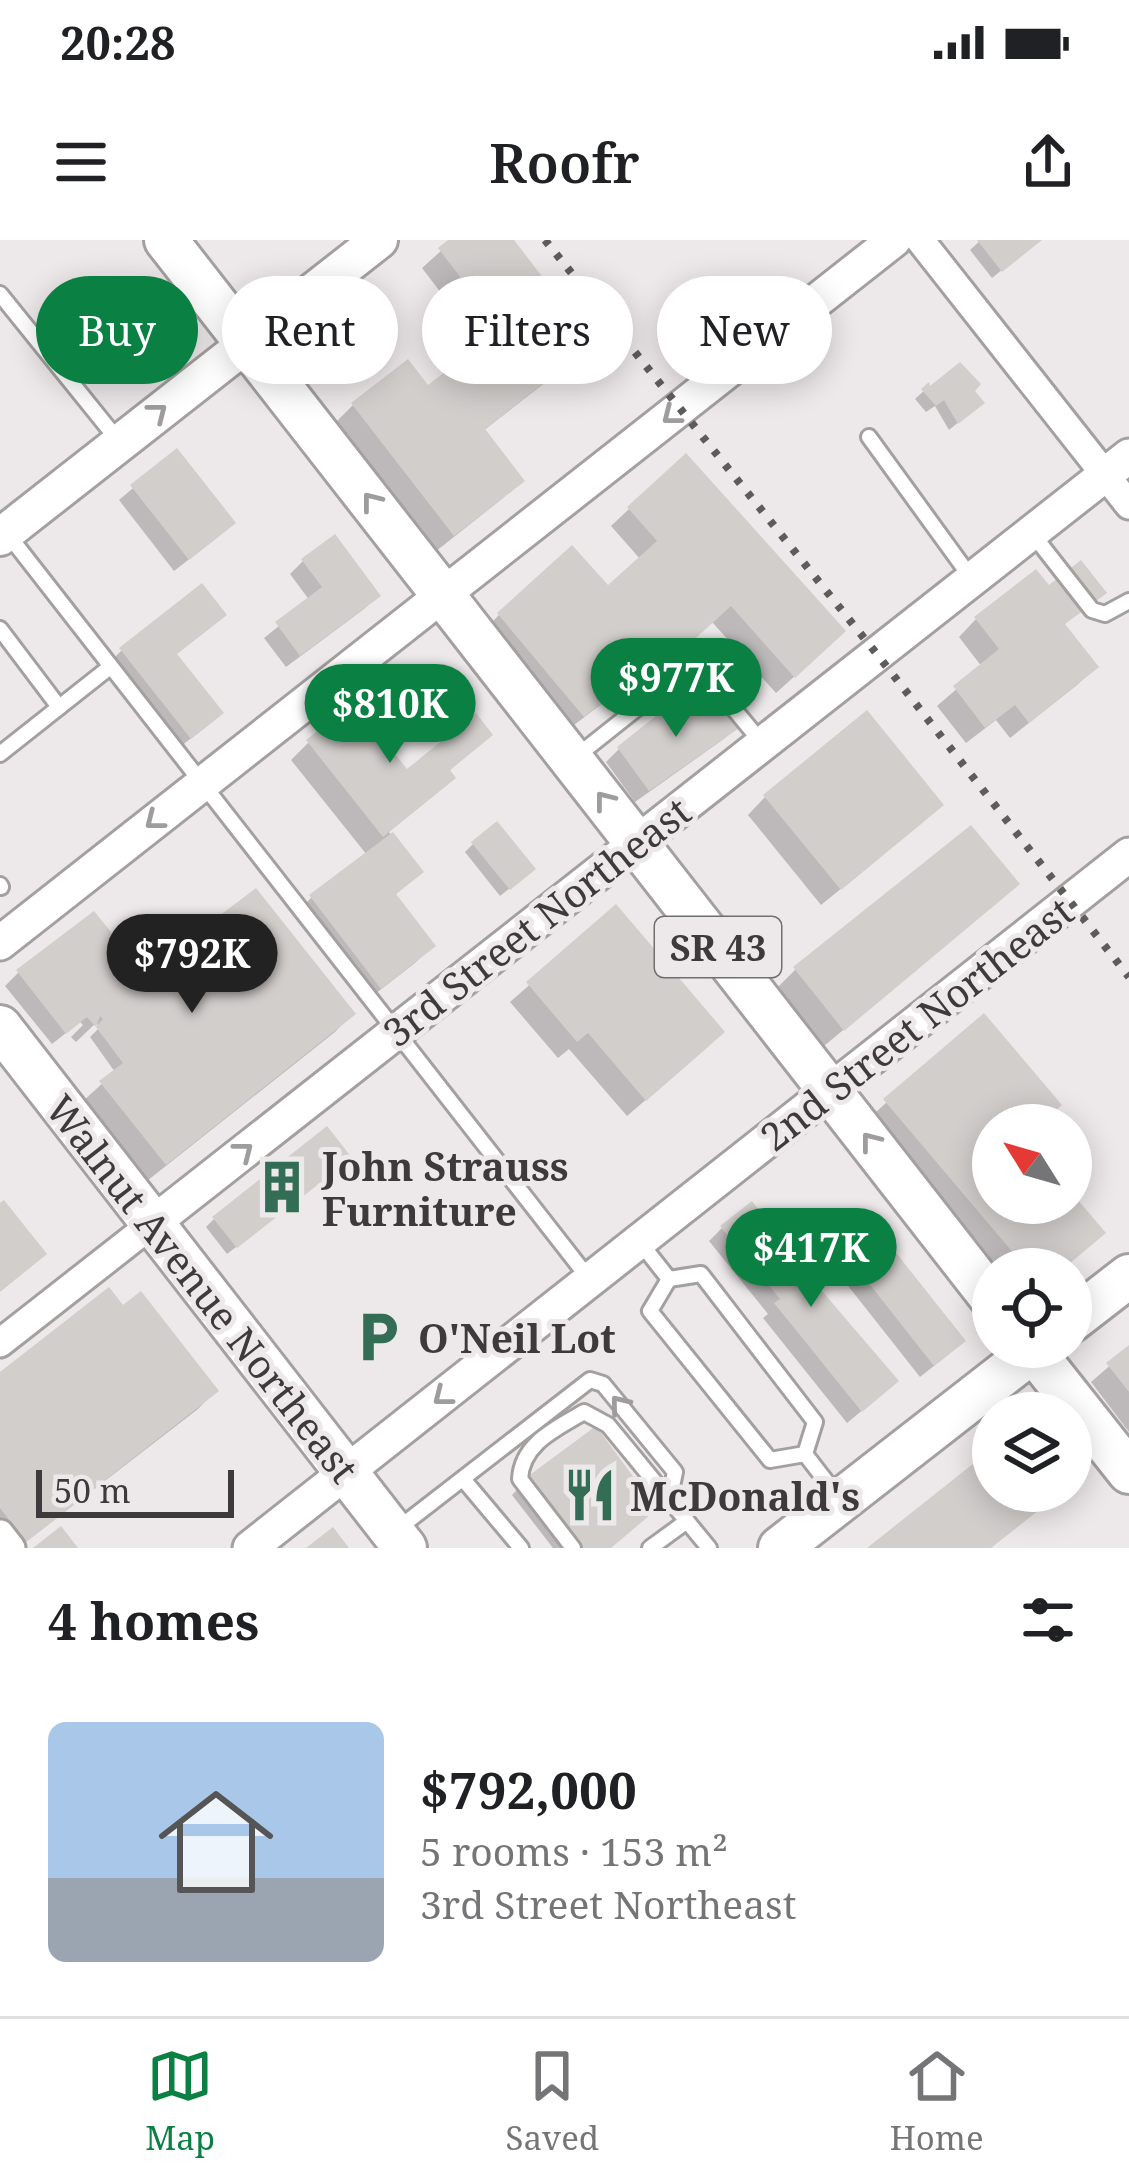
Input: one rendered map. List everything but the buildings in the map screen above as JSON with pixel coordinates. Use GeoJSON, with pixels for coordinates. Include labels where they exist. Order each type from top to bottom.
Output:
{"type":"FeatureCollection","features":[{"type":"Feature","properties":{"kind":"main road","name":"SR 43"},"geometry":{"type":"LineString","coordinates":[[166,240],[222,311]]}},
{"type":"Feature","properties":{"kind":"main road"},"geometry":{"type":"LineString","coordinates":[[333,276],[379,240]]}},
{"type":"Feature","properties":{"kind":"main road"},"geometry":{"type":"LineString","coordinates":[[2,531],[222,362]]}},
{"type":"Feature","properties":{"kind":"main road","name":"SR 43"},"geometry":{"type":"LineString","coordinates":[[279,384],[972,1273]]}},
{"type":"Feature","properties":{"kind":"main road","name":"Walnut Avenue Northeast"},"geometry":{"type":"LineString","coordinates":[[0,1028],[399,1540]]}},
{"type":"Feature","properties":{"kind":"main road"},"geometry":{"type":"LineString","coordinates":[[1092,1309],[1124,1288]]}},
{"type":"Feature","properties":{"kind":"main road"},"geometry":{"type":"LineString","coordinates":[[790,1545],[1009,1368]]}},
{"type":"Feature","properties":{"kind":"main road"},"geometry":{"type":"LineString","coordinates":[[1049,1368],[1129,1472]]}},
{"type":"Feature","properties":{"kind":"street"},"geometry":{"type":"LineString","coordinates":[[0,943],[894,240]]}},
{"type":"Feature","properties":{"kind":"street"},"geometry":{"type":"LineString","coordinates":[[920,240],[1117,465],[1129,505]]}},
{"type":"Feature","properties":{"kind":"street","name":"3rd Street Northeast"},"geometry":{"type":"LineString","coordinates":[[0,1343],[1117,465]]}},
{"type":"Feature","properties":{"kind":"street","name":"2nd Street Northeast"},"geometry":{"type":"LineString","coordinates":[[250,1548],[1129,854]]}},
{"type":"Feature","properties":{"kind":"lane"},"geometry":{"type":"LineString","coordinates":[[0,294],[120,442]]}},
{"type":"Feature","properties":{"kind":"lane"},"geometry":{"type":"LineString","coordinates":[[869,437],[971,579]]}},
{"type":"Feature","properties":{"kind":"lane"},"geometry":{"type":"LineString","coordinates":[[2,531],[590,1280]]}},
{"type":"Feature","properties":{"kind":"lane"},"geometry":{"type":"LineString","coordinates":[[1031,532],[1092,610],[1105,614],[1129,602]]}},
{"type":"Feature","properties":{"kind":"lane"},"geometry":{"type":"LineString","coordinates":[[0,629],[59,707]]}},
{"type":"Feature","properties":{"kind":"lane"},"geometry":{"type":"LineString","coordinates":[[2,747],[110,667]]}},
{"type":"Feature","properties":{"kind":"lane"},"geometry":{"type":"LineString","coordinates":[[573,759],[684,671],[706,675],[762,742]]}},
{"type":"Feature","properties":{"kind":"lane"},"geometry":{"type":"LineString","coordinates":[[639,1241],[669,1279]]}},
{"type":"Feature","properties":{"kind":"lane"},"geometry":{"type":"LineString","coordinates":[[669,1279],[700,1274],[744,1329],[815,1422],[805,1454]]}},
{"type":"Feature","properties":{"kind":"lane"},"geometry":{"type":"LineString","coordinates":[[669,1279],[650,1311],[770,1460],[805,1454]]}},
{"type":"Feature","properties":{"kind":"lane"},"geometry":{"type":"LineString","coordinates":[[399,1540],[463,1479],[590,1380],[603,1384],[674,1472],[669,1501]]}},
{"type":"Feature","properties":{"kind":"lane"},"geometry":{"type":"LineString","coordinates":[[573,1548],[520,1479],[525,1454],[584,1412],[608,1425],[709,1548]]}},
{"type":"Feature","properties":{"kind":"lane"},"geometry":{"type":"LineString","coordinates":[[805,1454],[841,1500]]}},
{"type":"Feature","properties":{"kind":"lane"},"geometry":{"type":"LineString","coordinates":[[463,1479],[521,1548]]}},
{"type":"Feature","properties":{"kind":"lane"},"geometry":{"type":"LineString","coordinates":[[650,1548],[687,1521]]}},
{"type":"Feature","properties":{"kind":"railway"},"geometry":{"type":"LineString","coordinates":[[545,240],[1129,977]]}},
{"type":"Feature","properties":{"kind":"place","name":"John Strauss Furniture"},"geometry":{"type":"Point","coordinates":[282,1187]}},
{"type":"Feature","properties":{"kind":"place","name":"O'Neil Lot"},"geometry":{"type":"Point","coordinates":[378,1337]}},
{"type":"Feature","properties":{"kind":"place","name":"McDonald's"},"geometry":{"type":"Point","coordinates":[590,1495]}}]}
